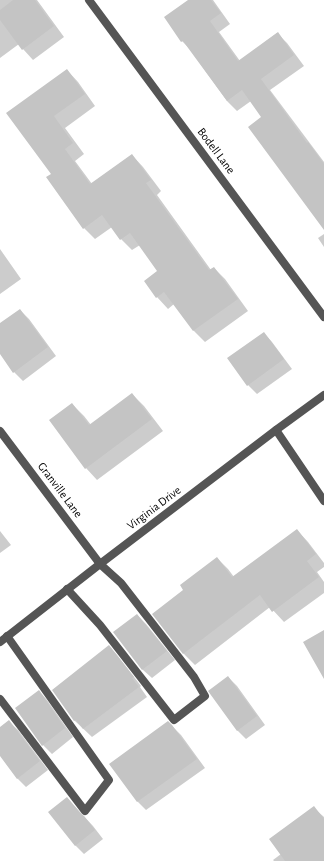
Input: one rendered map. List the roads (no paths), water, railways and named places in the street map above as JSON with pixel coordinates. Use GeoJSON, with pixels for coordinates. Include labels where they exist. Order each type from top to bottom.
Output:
{"type":"FeatureCollection","features":[{"type":"Feature","properties":{"kind":"street","name":"Bodell Lane"},"geometry":{"type":"LineString","coordinates":[[89,0],[324,317]]}},
{"type":"Feature","properties":{"kind":"street","name":"Virginia Drive"},"geometry":{"type":"LineString","coordinates":[[3,639],[324,395]]}},
{"type":"Feature","properties":{"kind":"street"},"geometry":{"type":"LineString","coordinates":[[276,430],[324,500]]}},
{"type":"Feature","properties":{"kind":"street","name":"Granville Lane"},"geometry":{"type":"LineString","coordinates":[[0,431],[100,564],[121,583],[194,677],[205,696],[174,720],[100,625],[67,589]]}},
{"type":"Feature","properties":{"kind":"street"},"geometry":{"type":"LineString","coordinates":[[0,699],[85,811],[110,780],[3,639]]}}]}
